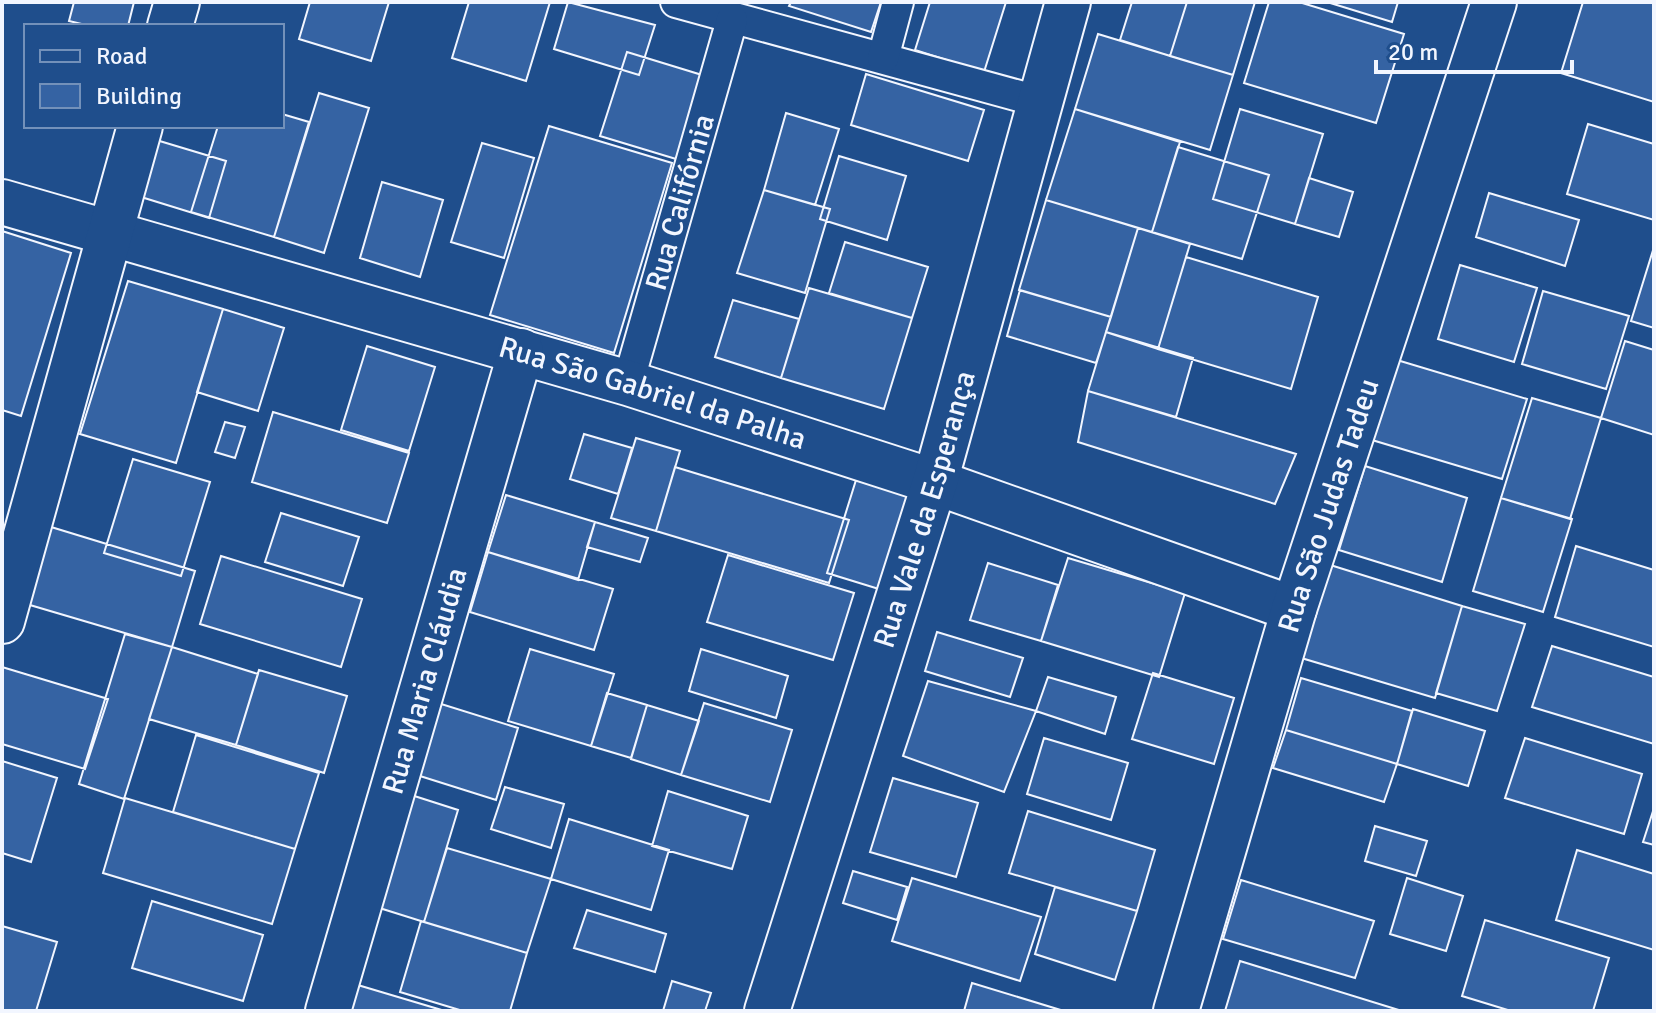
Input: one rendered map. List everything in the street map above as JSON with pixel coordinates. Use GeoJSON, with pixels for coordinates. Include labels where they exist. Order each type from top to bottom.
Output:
{"type":"FeatureCollection","features":[{"type":"Feature","properties":{"kind":"street"},"geometry":{"type":"LineString","coordinates":[[171,24],[177,2]]}},
{"type":"Feature","properties":{"kind":"street","name":"Rua Vale da Esperança"},"geometry":{"type":"LineString","coordinates":[[767,1011],[935,482],[1068,2]]}},
{"type":"Feature","properties":{"kind":"street","name":"Rua São Judas Tadeu"},"geometry":{"type":"LineString","coordinates":[[1176,1011],[1294,609],[1494,2]]}},
{"type":"Feature","properties":{"kind":"street"},"geometry":{"type":"LineString","coordinates":[[2,621],[139,128]]}},
{"type":"Feature","properties":{"kind":"street","name":"Rua São Gabriel da Palha"},"geometry":{"type":"LineString","coordinates":[[2,202],[628,383],[935,482],[1294,609]]}},
{"type":"Feature","properties":{"kind":"street","name":"Rua Maria Cláudia"},"geometry":{"type":"LineString","coordinates":[[328,1011],[521,351]]}},
{"type":"Feature","properties":{"kind":"lane"},"geometry":{"type":"LineString","coordinates":[[883,58],[898,2]]}},
{"type":"Feature","properties":{"kind":"lane"},"geometry":{"type":"LineString","coordinates":[[690,4],[732,20],[1041,102]]}},
{"type":"Feature","properties":{"kind":"lane","name":"Rua Califórnia"},"geometry":{"type":"LineString","coordinates":[[628,383],[732,20]]}},
{"type":"Feature","properties":{"kind":"building"},"geometry":{"type":"Polygon","coordinates":[[[74,2],[134,2],[128,24],[69,21],[74,2]]]}},
{"type":"Feature","properties":{"kind":"building"},"geometry":{"type":"Polygon","coordinates":[[[310,2],[389,2],[371,61],[299,39],[310,2]]]}},
{"type":"Feature","properties":{"kind":"building"},"geometry":{"type":"Polygon","coordinates":[[[469,2],[550,2],[526,81],[452,58],[469,2]]]}},
{"type":"Feature","properties":{"kind":"building"},"geometry":{"type":"Polygon","coordinates":[[[568,2],[655,25],[639,75],[554,49],[568,2]]]}},
{"type":"Feature","properties":{"kind":"building"},"geometry":{"type":"Polygon","coordinates":[[[791,2],[881,2],[871,32],[789,6],[791,2]]]}},
{"type":"Feature","properties":{"kind":"building"},"geometry":{"type":"Polygon","coordinates":[[[930,2],[1006,2],[984,72],[915,50],[930,2]]]}},
{"type":"Feature","properties":{"kind":"building"},"geometry":{"type":"Polygon","coordinates":[[[1132,2],[1187,2],[1170,56],[1120,40],[1132,2]]]}},
{"type":"Feature","properties":{"kind":"building"},"geometry":{"type":"Polygon","coordinates":[[[1187,2],[1255,2],[1233,75],[1170,56],[1187,2]]]}},
{"type":"Feature","properties":{"kind":"building"},"geometry":{"type":"Polygon","coordinates":[[[1269,2],[1299,2],[1404,34],[1376,123],[1244,83],[1269,2]]]}},
{"type":"Feature","properties":{"kind":"building"},"geometry":{"type":"Polygon","coordinates":[[[1327,2],[1398,2],[1392,22],[1327,2]]]}},
{"type":"Feature","properties":{"kind":"building"},"geometry":{"type":"Polygon","coordinates":[[[1583,2],[1654,2],[1654,102],[1561,73],[1583,2]]]}},
{"type":"Feature","properties":{"kind":"building"},"geometry":{"type":"Polygon","coordinates":[[[1098,34],[1233,75],[1210,150],[1075,109],[1098,34]]]}},
{"type":"Feature","properties":{"kind":"building"},"geometry":{"type":"Polygon","coordinates":[[[627,52],[702,75],[676,159],[600,136],[627,52]]]}},
{"type":"Feature","properties":{"kind":"building"},"geometry":{"type":"Polygon","coordinates":[[[866,74],[984,110],[968,161],[851,125],[866,74]]]}},
{"type":"Feature","properties":{"kind":"building"},"geometry":{"type":"Polygon","coordinates":[[[319,93],[369,108],[324,253],[274,237],[319,93]]]}},
{"type":"Feature","properties":{"kind":"building"},"geometry":{"type":"Polygon","coordinates":[[[1075,109],[1180,142],[1152,232],[1046,200],[1075,109]]]}},
{"type":"Feature","properties":{"kind":"building"},"geometry":{"type":"Polygon","coordinates":[[[1240,109],[1323,134],[1295,224],[1213,199],[1240,109]]]}},
{"type":"Feature","properties":{"kind":"building"},"geometry":{"type":"Polygon","coordinates":[[[786,113],[839,129],[815,205],[764,190],[786,113]]]}},
{"type":"Feature","properties":{"kind":"building"},"geometry":{"type":"Polygon","coordinates":[[[284,115],[309,122],[274,237],[191,212],[217,128],[284,128],[284,115]]]}},
{"type":"Feature","properties":{"kind":"building"},"geometry":{"type":"Polygon","coordinates":[[[1588,124],[1654,144],[1654,220],[1567,194],[1588,124]]]}},
{"type":"Feature","properties":{"kind":"building"},"geometry":{"type":"Polygon","coordinates":[[[549,126],[672,163],[614,353],[490,315],[549,126]]]}},
{"type":"Feature","properties":{"kind":"building"},"geometry":{"type":"Polygon","coordinates":[[[143,136],[226,161],[209,218],[125,192],[143,136]]]}},
{"type":"Feature","properties":{"kind":"building"},"geometry":{"type":"Polygon","coordinates":[[[482,143],[534,158],[504,258],[451,242],[482,143]]]}},
{"type":"Feature","properties":{"kind":"building"},"geometry":{"type":"Polygon","coordinates":[[[1178,147],[1269,175],[1242,259],[1152,232],[1178,147]]]}},
{"type":"Feature","properties":{"kind":"building"},"geometry":{"type":"Polygon","coordinates":[[[839,156],[906,176],[887,240],[820,219],[839,156]]]}},
{"type":"Feature","properties":{"kind":"building"},"geometry":{"type":"Polygon","coordinates":[[[1309,178],[1353,192],[1339,237],[1295,224],[1309,178]]]}},
{"type":"Feature","properties":{"kind":"building"},"geometry":{"type":"Polygon","coordinates":[[[382,182],[443,200],[420,277],[360,258],[382,182]]]}},
{"type":"Feature","properties":{"kind":"building"},"geometry":{"type":"Polygon","coordinates":[[[764,190],[830,209],[805,293],[737,273],[764,190]]]}},
{"type":"Feature","properties":{"kind":"building"},"geometry":{"type":"Polygon","coordinates":[[[1489,193],[1579,220],[1565,266],[1476,237],[1489,193]]]}},
{"type":"Feature","properties":{"kind":"building"},"geometry":{"type":"Polygon","coordinates":[[[1046,200],[1138,228],[1111,317],[1019,290],[1046,200]]]}},
{"type":"Feature","properties":{"kind":"building"},"geometry":{"type":"Polygon","coordinates":[[[1138,228],[1190,244],[1158,349],[1106,332],[1138,228]]]}},
{"type":"Feature","properties":{"kind":"building"},"geometry":{"type":"Polygon","coordinates":[[[2,231],[71,253],[21,416],[2,410],[2,231]]]}},
{"type":"Feature","properties":{"kind":"building"},"geometry":{"type":"Polygon","coordinates":[[[845,242],[928,267],[912,318],[829,293],[845,242]]]}},
{"type":"Feature","properties":{"kind":"building"},"geometry":{"type":"Polygon","coordinates":[[[1654,247],[1654,328],[1631,321],[1654,247]]]}},
{"type":"Feature","properties":{"kind":"building"},"geometry":{"type":"Polygon","coordinates":[[[1186,257],[1318,297],[1291,389],[1158,349],[1186,257]]]}},
{"type":"Feature","properties":{"kind":"building"},"geometry":{"type":"Polygon","coordinates":[[[1460,265],[1537,288],[1514,362],[1438,339],[1460,265]]]}},
{"type":"Feature","properties":{"kind":"building"},"geometry":{"type":"Polygon","coordinates":[[[128,281],[223,309],[176,463],[80,434],[128,281]]]}},
{"type":"Feature","properties":{"kind":"building"},"geometry":{"type":"Polygon","coordinates":[[[809,288],[912,318],[884,409],[781,378],[809,288]]]}},
{"type":"Feature","properties":{"kind":"building"},"geometry":{"type":"Polygon","coordinates":[[[1020,290],[1111,317],[1096,363],[1007,336],[1020,290]]]}},
{"type":"Feature","properties":{"kind":"building"},"geometry":{"type":"Polygon","coordinates":[[[1543,291],[1629,316],[1606,389],[1522,364],[1543,291]]]}},
{"type":"Feature","properties":{"kind":"building"},"geometry":{"type":"Polygon","coordinates":[[[733,300],[799,319],[781,378],[715,357],[733,300]]]}},
{"type":"Feature","properties":{"kind":"building"},"geometry":{"type":"Polygon","coordinates":[[[223,309],[284,328],[258,411],[197,392],[223,309]]]}},
{"type":"Feature","properties":{"kind":"building"},"geometry":{"type":"Polygon","coordinates":[[[1106,332],[1193,358],[1176,417],[1088,391],[1106,332]]]}},
{"type":"Feature","properties":{"kind":"building"},"geometry":{"type":"Polygon","coordinates":[[[1625,341],[1654,350],[1654,435],[1601,418],[1625,341]]]}},
{"type":"Feature","properties":{"kind":"building"},"geometry":{"type":"Polygon","coordinates":[[[367,346],[435,367],[409,451],[341,430],[367,346]]]}},
{"type":"Feature","properties":{"kind":"building"},"geometry":{"type":"Polygon","coordinates":[[[1397,360],[1527,399],[1502,479],[1372,440],[1397,360]]]}},
{"type":"Feature","properties":{"kind":"building"},"geometry":{"type":"Polygon","coordinates":[[[1088,391],[1296,454],[1275,504],[1078,442],[1088,391]]]}},
{"type":"Feature","properties":{"kind":"building"},"geometry":{"type":"Polygon","coordinates":[[[1532,398],[1601,418],[1570,519],[1501,498],[1532,398]]]}},
{"type":"Feature","properties":{"kind":"building"},"geometry":{"type":"Polygon","coordinates":[[[273,412],[409,453],[387,523],[252,482],[273,412]]]}},
{"type":"Feature","properties":{"kind":"building"},"geometry":{"type":"Polygon","coordinates":[[[225,422],[245,427],[235,458],[215,452],[225,422]]]}},
{"type":"Feature","properties":{"kind":"building"},"geometry":{"type":"Polygon","coordinates":[[[584,434],[632,448],[618,494],[570,479],[584,434]]]}},
{"type":"Feature","properties":{"kind":"building"},"geometry":{"type":"Polygon","coordinates":[[[636,438],[680,451],[656,531],[611,518],[636,438]]]}},
{"type":"Feature","properties":{"kind":"building"},"geometry":{"type":"Polygon","coordinates":[[[133,459],[210,482],[181,576],[104,553],[133,459]]]}},
{"type":"Feature","properties":{"kind":"building"},"geometry":{"type":"Polygon","coordinates":[[[1365,466],[1467,498],[1442,582],[1339,550],[1365,466]]]}},
{"type":"Feature","properties":{"kind":"building"},"geometry":{"type":"Polygon","coordinates":[[[675,467],[849,520],[829,583],[656,531],[675,467]]]}},
{"type":"Feature","properties":{"kind":"building"},"geometry":{"type":"Polygon","coordinates":[[[856,480],[924,501],[895,594],[827,573],[856,480]]]}},
{"type":"Feature","properties":{"kind":"building"},"geometry":{"type":"Polygon","coordinates":[[[506,495],[595,522],[578,580],[488,552],[506,495]]]}},
{"type":"Feature","properties":{"kind":"building"},"geometry":{"type":"Polygon","coordinates":[[[1501,498],[1572,519],[1543,612],[1473,591],[1501,498]]]}},
{"type":"Feature","properties":{"kind":"building"},"geometry":{"type":"Polygon","coordinates":[[[281,513],[359,537],[343,586],[265,562],[281,513]]]}},
{"type":"Feature","properties":{"kind":"building"},"geometry":{"type":"Polygon","coordinates":[[[595,522],[648,538],[640,562],[587,547],[595,522]]]}},
{"type":"Feature","properties":{"kind":"building"},"geometry":{"type":"Polygon","coordinates":[[[38,523],[195,571],[172,647],[13,600],[38,523]]]}},
{"type":"Feature","properties":{"kind":"building"},"geometry":{"type":"Polygon","coordinates":[[[1576,546],[1654,570],[1654,647],[1555,617],[1576,546]]]}},
{"type":"Feature","properties":{"kind":"building"},"geometry":{"type":"Polygon","coordinates":[[[488,552],[613,589],[594,650],[470,612],[488,552]]]}},
{"type":"Feature","properties":{"kind":"building"},"geometry":{"type":"Polygon","coordinates":[[[728,555],[854,593],[833,660],[707,622],[728,555]]]}},
{"type":"Feature","properties":{"kind":"building"},"geometry":{"type":"Polygon","coordinates":[[[221,556],[362,599],[341,667],[200,624],[221,556]]]}},
{"type":"Feature","properties":{"kind":"building"},"geometry":{"type":"Polygon","coordinates":[[[1068,558],[1185,593],[1159,677],[1041,641],[1068,558]]]}},
{"type":"Feature","properties":{"kind":"building"},"geometry":{"type":"Polygon","coordinates":[[[988,563],[1058,585],[1041,641],[970,620],[988,563]]]}},
{"type":"Feature","properties":{"kind":"building"},"geometry":{"type":"Polygon","coordinates":[[[1327,564],[1462,606],[1435,698],[1298,657],[1327,564]]]}},
{"type":"Feature","properties":{"kind":"building"},"geometry":{"type":"Polygon","coordinates":[[[1462,606],[1525,624],[1497,711],[1436,693],[1462,606]]]}},
{"type":"Feature","properties":{"kind":"building"},"geometry":{"type":"Polygon","coordinates":[[[937,632],[1023,658],[1010,697],[925,671],[937,632]]]}},
{"type":"Feature","properties":{"kind":"building"},"geometry":{"type":"Polygon","coordinates":[[[125,634],[172,647],[124,799],[79,784],[125,634]]]}},
{"type":"Feature","properties":{"kind":"building"},"geometry":{"type":"Polygon","coordinates":[[[1552,646],[1654,677],[1654,744],[1532,707],[1552,646]]]}},
{"type":"Feature","properties":{"kind":"building"},"geometry":{"type":"Polygon","coordinates":[[[172,647],[258,674],[236,745],[149,719],[172,647]]]}},
{"type":"Feature","properties":{"kind":"building"},"geometry":{"type":"Polygon","coordinates":[[[530,649],[614,674],[591,746],[508,721],[530,649]]]}},
{"type":"Feature","properties":{"kind":"building"},"geometry":{"type":"Polygon","coordinates":[[[701,649],[788,676],[776,718],[689,691],[701,649]]]}},
{"type":"Feature","properties":{"kind":"building"},"geometry":{"type":"Polygon","coordinates":[[[2,667],[108,699],[85,769],[2,744],[2,667]]]}},
{"type":"Feature","properties":{"kind":"building"},"geometry":{"type":"Polygon","coordinates":[[[259,670],[347,696],[324,773],[236,745],[259,670]]]}},
{"type":"Feature","properties":{"kind":"building"},"geometry":{"type":"Polygon","coordinates":[[[1153,673],[1234,698],[1214,764],[1132,739],[1153,673]]]}},
{"type":"Feature","properties":{"kind":"building"},"geometry":{"type":"Polygon","coordinates":[[[1048,677],[1116,697],[1105,734],[1036,711],[1048,677]]]}},
{"type":"Feature","properties":{"kind":"building"},"geometry":{"type":"Polygon","coordinates":[[[1301,678],[1412,711],[1397,764],[1286,730],[1301,678]]]}},
{"type":"Feature","properties":{"kind":"building"},"geometry":{"type":"Polygon","coordinates":[[[928,681],[1036,711],[1004,792],[903,756],[928,681]]]}},
{"type":"Feature","properties":{"kind":"building"},"geometry":{"type":"Polygon","coordinates":[[[607,693],[647,705],[631,758],[591,746],[607,693]]]}},
{"type":"Feature","properties":{"kind":"building"},"geometry":{"type":"Polygon","coordinates":[[[422,698],[518,728],[496,800],[401,770],[422,698]]]}},
{"type":"Feature","properties":{"kind":"building"},"geometry":{"type":"Polygon","coordinates":[[[704,703],[792,730],[770,802],[681,775],[704,703]]]}},
{"type":"Feature","properties":{"kind":"building"},"geometry":{"type":"Polygon","coordinates":[[[647,705],[699,721],[681,775],[631,759],[647,705]]]}},
{"type":"Feature","properties":{"kind":"building"},"geometry":{"type":"Polygon","coordinates":[[[1413,709],[1485,731],[1468,786],[1397,764],[1413,709]]]}},
{"type":"Feature","properties":{"kind":"building"},"geometry":{"type":"Polygon","coordinates":[[[1286,730],[1397,764],[1384,802],[1273,768],[1286,730]]]}},
{"type":"Feature","properties":{"kind":"building"},"geometry":{"type":"Polygon","coordinates":[[[196,735],[319,773],[295,849],[173,812],[196,735]]]}},
{"type":"Feature","properties":{"kind":"building"},"geometry":{"type":"Polygon","coordinates":[[[1044,738],[1128,763],[1111,820],[1027,794],[1044,738]]]}},
{"type":"Feature","properties":{"kind":"building"},"geometry":{"type":"Polygon","coordinates":[[[1525,738],[1642,774],[1624,834],[1505,798],[1525,738]]]}},
{"type":"Feature","properties":{"kind":"building"},"geometry":{"type":"Polygon","coordinates":[[[2,761],[57,778],[31,862],[2,853],[2,761]]]}},
{"type":"Feature","properties":{"kind":"building"},"geometry":{"type":"Polygon","coordinates":[[[893,778],[978,803],[956,877],[870,852],[893,778]]]}},
{"type":"Feature","properties":{"kind":"building"},"geometry":{"type":"Polygon","coordinates":[[[505,787],[564,804],[551,848],[491,829],[505,787]]]}},
{"type":"Feature","properties":{"kind":"building"},"geometry":{"type":"Polygon","coordinates":[[[668,791],[748,816],[732,869],[652,846],[668,791]]]}},
{"type":"Feature","properties":{"kind":"building"},"geometry":{"type":"Polygon","coordinates":[[[405,793],[458,810],[424,922],[370,905],[405,793]]]}},
{"type":"Feature","properties":{"kind":"building"},"geometry":{"type":"Polygon","coordinates":[[[125,798],[295,849],[272,924],[103,873],[125,798]]]}},
{"type":"Feature","properties":{"kind":"building"},"geometry":{"type":"Polygon","coordinates":[[[1654,808],[1654,845],[1643,842],[1654,808]]]}},
{"type":"Feature","properties":{"kind":"building"},"geometry":{"type":"Polygon","coordinates":[[[1028,811],[1155,850],[1137,911],[1009,873],[1028,811]]]}},
{"type":"Feature","properties":{"kind":"building"},"geometry":{"type":"Polygon","coordinates":[[[569,819],[669,850],[651,910],[551,879],[569,819]]]}},
{"type":"Feature","properties":{"kind":"building"},"geometry":{"type":"Polygon","coordinates":[[[1375,826],[1427,841],[1416,876],[1365,861],[1375,826]]]}},
{"type":"Feature","properties":{"kind":"building"},"geometry":{"type":"Polygon","coordinates":[[[447,848],[551,879],[527,953],[424,922],[447,848]]]}},
{"type":"Feature","properties":{"kind":"building"},"geometry":{"type":"Polygon","coordinates":[[[1577,850],[1654,874],[1654,950],[1556,920],[1577,850]]]}},
{"type":"Feature","properties":{"kind":"building"},"geometry":{"type":"Polygon","coordinates":[[[853,871],[907,887],[897,920],[843,903],[853,871]]]}},
{"type":"Feature","properties":{"kind":"building"},"geometry":{"type":"Polygon","coordinates":[[[912,878],[1041,917],[1020,981],[892,941],[912,878]]]}},
{"type":"Feature","properties":{"kind":"building"},"geometry":{"type":"Polygon","coordinates":[[[1407,878],[1463,896],[1446,951],[1390,934],[1407,878]]]}},
{"type":"Feature","properties":{"kind":"building"},"geometry":{"type":"Polygon","coordinates":[[[1241,880],[1374,921],[1355,978],[1223,939],[1241,880]]]}},
{"type":"Feature","properties":{"kind":"building"},"geometry":{"type":"Polygon","coordinates":[[[1055,887],[1137,911],[1115,980],[1035,954],[1055,887]]]}},
{"type":"Feature","properties":{"kind":"building"},"geometry":{"type":"Polygon","coordinates":[[[152,901],[263,935],[243,1001],[132,968],[152,901]]]}},
{"type":"Feature","properties":{"kind":"building"},"geometry":{"type":"Polygon","coordinates":[[[587,910],[666,934],[655,972],[574,948],[587,910]]]}},
{"type":"Feature","properties":{"kind":"building"},"geometry":{"type":"Polygon","coordinates":[[[1485,920],[1609,958],[1593,1011],[1511,1011],[1462,996],[1485,920]]]}},
{"type":"Feature","properties":{"kind":"building"},"geometry":{"type":"Polygon","coordinates":[[[421,921],[527,953],[510,1011],[463,1011],[400,992],[421,921]]]}},
{"type":"Feature","properties":{"kind":"building"},"geometry":{"type":"Polygon","coordinates":[[[2,926],[57,942],[36,1011],[2,1011],[2,926]]]}},
{"type":"Feature","properties":{"kind":"building"},"geometry":{"type":"Polygon","coordinates":[[[1240,961],[1402,1011],[1225,1011],[1240,961]]]}},
{"type":"Feature","properties":{"kind":"building"},"geometry":{"type":"Polygon","coordinates":[[[341,980],[445,1011],[332,1011],[341,980]]]}},
{"type":"Feature","properties":{"kind":"building"},"geometry":{"type":"Polygon","coordinates":[[[672,981],[711,993],[705,1011],[663,1011],[672,981]]]}},
{"type":"Feature","properties":{"kind":"building"},"geometry":{"type":"Polygon","coordinates":[[[972,983],[1064,1011],[964,1011],[972,983]]]}}]}
